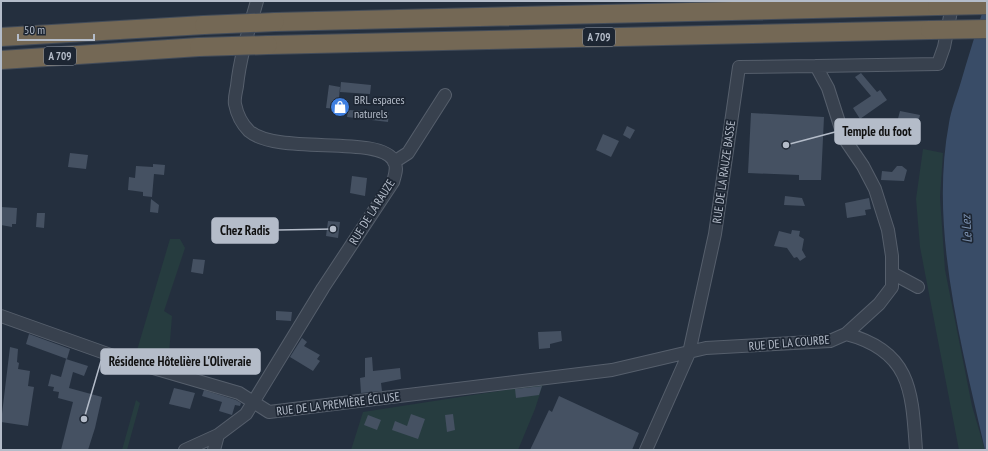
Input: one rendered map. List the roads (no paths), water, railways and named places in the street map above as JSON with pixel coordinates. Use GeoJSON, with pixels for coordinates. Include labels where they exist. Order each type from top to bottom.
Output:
{"type":"FeatureCollection","features":[{"type":"Feature","properties":{"kind":"highway","name":"A 709"},"geometry":{"type":"LineString","coordinates":[[1,37],[24,34],[275,22],[945,3],[987,5]]}},
{"type":"Feature","properties":{"kind":"highway"},"geometry":{"type":"LineString","coordinates":[[1,27],[24,34]]}},
{"type":"Feature","properties":{"kind":"highway","name":"A 709"},"geometry":{"type":"LineString","coordinates":[[1,60],[199,46],[987,29]]}},
{"type":"Feature","properties":{"kind":"street","name":"RUE DE LA RAUZE"},"geometry":{"type":"LineString","coordinates":[[185,450],[218,435],[246,414],[323,288],[393,182],[396,172],[394,162],[383,152],[364,148],[276,142],[262,138],[250,131],[240,119],[235,103],[239,67],[257,1]]}},
{"type":"Feature","properties":{"kind":"street"},"geometry":{"type":"LineString","coordinates":[[816,66],[938,64],[944,48],[945,3]]}},
{"type":"Feature","properties":{"kind":"street","name":"RUE DE LA COURBE"},"geometry":{"type":"LineString","coordinates":[[690,353],[706,348],[830,341],[846,334],[879,304],[892,287],[888,230],[882,207],[863,166],[844,138],[828,88],[816,66]]}},
{"type":"Feature","properties":{"kind":"street","name":"RUE DE LA RAUZE BASSE"},"geometry":{"type":"LineString","coordinates":[[690,353],[715,234],[739,67],[816,66]]}},
{"type":"Feature","properties":{"kind":"street"},"geometry":{"type":"LineString","coordinates":[[394,162],[408,153],[445,95]]}},
{"type":"Feature","properties":{"kind":"street"},"geometry":{"type":"LineString","coordinates":[[892,273],[918,287]]}},
{"type":"Feature","properties":{"kind":"street","name":"RUE DE LA PREMIÈRE ÉCLUSE"},"geometry":{"type":"LineString","coordinates":[[1,316],[120,358],[239,393],[252,403],[269,412],[612,370],[690,353]]}},
{"type":"Feature","properties":{"kind":"street"},"geometry":{"type":"LineString","coordinates":[[846,334],[874,345],[890,357],[902,371],[909,386],[913,409],[916,450]]}},
{"type":"Feature","properties":{"kind":"street"},"geometry":{"type":"LineString","coordinates":[[646,450],[690,353]]}},
{"type":"Feature","properties":{"kind":"street"},"geometry":{"type":"LineString","coordinates":[[214,450],[218,435]]}},
{"type":"Feature","properties":{"kind":"water","name":"Le Lez"},"geometry":{"type":"Polygon","coordinates":[[[986,1],[987,450],[985,450],[958,329],[951,288],[943,204],[944,163],[950,118],[986,1]]]}},
{"type":"Feature","properties":{"kind":"place","name":"BRL espaces naturels"},"geometry":{"type":"Point","coordinates":[340,107]}},
{"type":"Feature","properties":{"kind":"place","name":"Temple du foot"},"geometry":{"type":"Point","coordinates":[786,145]}},
{"type":"Feature","properties":{"kind":"place","name":"Chez Radis"},"geometry":{"type":"Point","coordinates":[333,229]}},
{"type":"Feature","properties":{"kind":"place","name":"Résidence Hôtelière L'Oliveraie"},"geometry":{"type":"Point","coordinates":[84,419]}}]}
